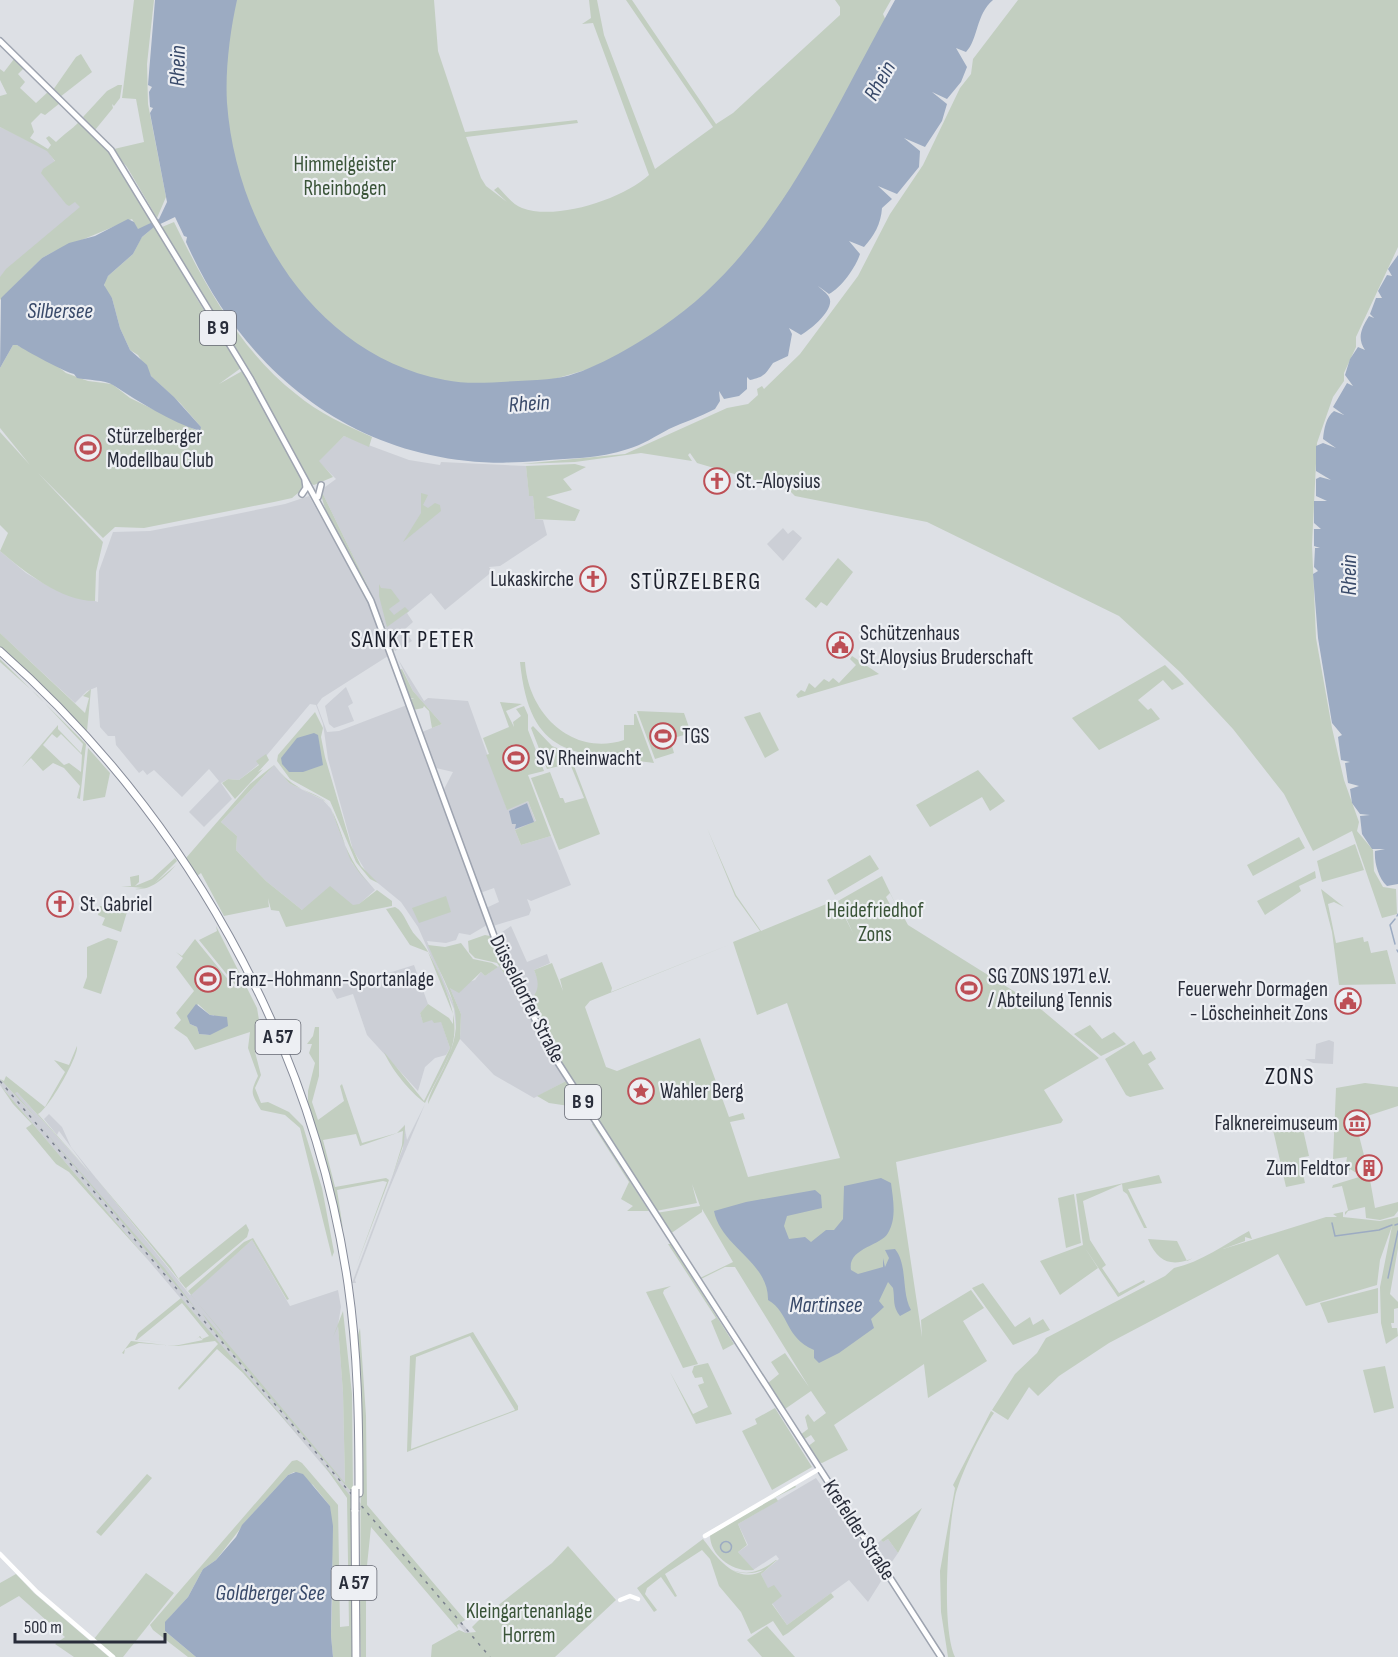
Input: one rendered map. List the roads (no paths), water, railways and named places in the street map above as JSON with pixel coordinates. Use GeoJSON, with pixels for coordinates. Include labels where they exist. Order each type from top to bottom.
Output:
{"type":"FeatureCollection","features":[{"type":"Feature","properties":{"kind":"highway","name":"A 57"},"geometry":{"type":"LineString","coordinates":[[0,651],[58,706],[127,782],[175,847],[226,930],[262,999],[297,1086],[331,1201],[349,1307],[357,1491],[357,1657]]}},
{"type":"Feature","properties":{"kind":"highway","name":"A 57"},"geometry":{"type":"LineString","coordinates":[[0,655],[56,709],[124,785],[182,864],[227,939],[269,1026],[298,1099],[326,1196],[345,1282]]}},
{"type":"Feature","properties":{"kind":"main road","name":"B 9"},"geometry":{"type":"LineString","coordinates":[[0,41],[111,150],[154,216],[190,283],[250,378],[304,476]]}},
{"type":"Feature","properties":{"kind":"main road","name":"Düsseldorfer Straße"},"geometry":{"type":"LineString","coordinates":[[304,476],[374,609],[506,964],[570,1083],[819,1469]]}},
{"type":"Feature","properties":{"kind":"main road"},"geometry":{"type":"LineString","coordinates":[[302,494],[306,488],[304,476]]}},
{"type":"Feature","properties":{"kind":"main road"},"geometry":{"type":"LineString","coordinates":[[319,504],[317,492],[321,484]]}},
{"type":"Feature","properties":{"kind":"main road"},"geometry":{"type":"LineString","coordinates":[[705,1536],[819,1469]]}},
{"type":"Feature","properties":{"kind":"main road","name":"Krefelder Straße"},"geometry":{"type":"LineString","coordinates":[[819,1469],[941,1657]]}},
{"type":"Feature","properties":{"kind":"main road"},"geometry":{"type":"LineString","coordinates":[[0,1554],[37,1592],[113,1657]]}},
{"type":"Feature","properties":{"kind":"main road"},"geometry":{"type":"LineString","coordinates":[[620,1599],[630,1596],[638,1599]]}},
{"type":"Feature","properties":{"kind":"water"},"geometry":{"type":"Polygon","coordinates":[[[155,0],[237,0],[227,65],[227,103],[234,149],[247,195],[266,238],[291,279],[322,314],[358,344],[399,366],[445,380],[472,383],[542,380],[569,375],[611,358],[662,327],[702,296],[737,260],[768,220],[823,134],[895,0],[993,0],[983,12],[970,47],[966,52],[956,48],[967,67],[961,82],[947,99],[932,92],[947,104],[942,121],[925,147],[904,138],[920,151],[919,167],[897,194],[878,186],[892,199],[882,208],[871,239],[864,247],[849,241],[860,254],[855,265],[848,277],[829,294],[818,286],[829,297],[829,307],[816,324],[801,335],[789,328],[792,334],[788,356],[773,363],[762,376],[750,380],[747,377],[747,389],[739,396],[724,399],[719,391],[720,401],[715,409],[633,447],[606,455],[583,458],[479,462],[424,454],[373,437],[326,412],[283,379],[245,340],[213,294],[186,242],[187,237],[184,236],[175,217],[154,227],[142,237],[133,254],[108,276],[104,285],[112,298],[120,328],[130,350],[147,365],[151,376],[201,427],[200,431],[166,417],[110,383],[77,378],[74,374],[17,345],[13,345],[0,368],[1,298],[42,258],[69,243],[95,236],[128,219],[134,222],[138,229],[159,219],[167,202],[150,113],[153,108],[150,107],[149,92],[152,87],[148,85],[155,0]]]}},
{"type":"Feature","properties":{"kind":"water","name":"Rhein"},"geometry":{"type":"Polygon","coordinates":[[[1398,255],[1398,884],[1387,886],[1379,874],[1375,855],[1375,851],[1385,849],[1372,849],[1362,834],[1360,816],[1370,815],[1360,814],[1352,803],[1350,789],[1359,786],[1348,783],[1345,763],[1350,762],[1341,760],[1338,737],[1342,735],[1332,723],[1318,638],[1313,574],[1318,571],[1314,567],[1315,548],[1320,548],[1314,546],[1314,529],[1321,529],[1314,523],[1314,501],[1327,501],[1316,496],[1316,479],[1320,477],[1331,480],[1316,471],[1316,446],[1323,443],[1336,448],[1323,439],[1326,424],[1334,411],[1344,415],[1333,407],[1347,383],[1353,386],[1345,375],[1350,359],[1358,347],[1365,350],[1361,341],[1362,329],[1369,316],[1374,318],[1370,314],[1376,298],[1382,298],[1378,291],[1387,275],[1392,276],[1388,269],[1398,255]]]}},
{"type":"Feature","properties":{"kind":"water"},"geometry":{"type":"Polygon","coordinates":[[[314,733],[318,735],[323,765],[303,772],[289,772],[282,764],[281,758],[297,738],[314,733]]]}},
{"type":"Feature","properties":{"kind":"water"},"geometry":{"type":"Polygon","coordinates":[[[527,803],[534,822],[515,829],[516,824],[512,824],[509,811],[527,803]]]}},
{"type":"Feature","properties":{"kind":"water"},"geometry":{"type":"Polygon","coordinates":[[[196,1004],[210,1015],[227,1017],[228,1026],[210,1035],[199,1034],[197,1027],[190,1024],[187,1016],[196,1004]]]}},
{"type":"Feature","properties":{"kind":"water","name":"Martinsee"},"geometry":{"type":"Polygon","coordinates":[[[881,1178],[891,1183],[893,1221],[884,1237],[854,1257],[851,1270],[858,1274],[883,1267],[883,1258],[885,1267],[889,1258],[885,1250],[895,1249],[902,1263],[906,1295],[911,1310],[900,1316],[895,1306],[893,1288],[888,1282],[879,1301],[884,1307],[871,1319],[874,1328],[839,1353],[819,1363],[814,1358],[814,1350],[797,1339],[780,1311],[768,1300],[761,1275],[726,1235],[718,1224],[714,1211],[746,1202],[815,1190],[821,1195],[822,1208],[787,1216],[784,1226],[789,1239],[805,1237],[811,1242],[826,1230],[834,1230],[843,1219],[844,1186],[881,1178]]]}},
{"type":"Feature","properties":{"kind":"water","name":"Goldberger See"},"geometry":{"type":"Polygon","coordinates":[[[296,1472],[303,1474],[330,1506],[333,1526],[331,1636],[333,1657],[196,1657],[165,1631],[165,1622],[188,1597],[203,1569],[216,1560],[236,1537],[242,1525],[288,1475],[296,1472]]]}},
{"type":"Feature","properties":{"kind":"waterway"},"geometry":{"type":"LineString","coordinates":[[1395,919],[1390,925],[1395,944]]}},
{"type":"Feature","properties":{"kind":"waterway"},"geometry":{"type":"LineString","coordinates":[[1332,1223],[1335,1236],[1379,1230],[1392,1225]]}},
{"type":"Feature","properties":{"kind":"waterway"},"geometry":{"type":"LineString","coordinates":[[1388,1278],[1398,1231]]}},
{"type":"Feature","properties":{"kind":"waterway"},"geometry":{"type":"LineString","coordinates":[[726,1542],[730,1543],[731,1547],[730,1551],[726,1552],[722,1551],[721,1547],[722,1543],[726,1542]]}},
{"type":"Feature","properties":{"kind":"railway"},"geometry":{"type":"LineString","coordinates":[[0,1081],[490,1657]]}},
{"type":"Feature","properties":{"kind":"place","name":"Stürzelberger Modellbau Club"},"geometry":{"type":"Point","coordinates":[88,448]}},
{"type":"Feature","properties":{"kind":"place","name":"St.-Aloysius"},"geometry":{"type":"Point","coordinates":[717,481]}},
{"type":"Feature","properties":{"kind":"place","name":"Lukaskirche"},"geometry":{"type":"Point","coordinates":[593,579]}},
{"type":"Feature","properties":{"kind":"place","name":"Schützenhaus St.Aloysius Bruderschaft"},"geometry":{"type":"Point","coordinates":[840,645]}},
{"type":"Feature","properties":{"kind":"place","name":"TGS"},"geometry":{"type":"Point","coordinates":[663,736]}},
{"type":"Feature","properties":{"kind":"place","name":"SV Rheinwacht"},"geometry":{"type":"Point","coordinates":[516,758]}},
{"type":"Feature","properties":{"kind":"place","name":"St. Gabriel"},"geometry":{"type":"Point","coordinates":[60,904]}},
{"type":"Feature","properties":{"kind":"place","name":"Franz-Hohmann-Sportanlage"},"geometry":{"type":"Point","coordinates":[208,979]}},
{"type":"Feature","properties":{"kind":"place","name":"SG ZONS 1971 e.V. / Abteilung Tennis"},"geometry":{"type":"Point","coordinates":[969,988]}},
{"type":"Feature","properties":{"kind":"place","name":"Feuerwehr Dormagen - Löscheinheit Zons"},"geometry":{"type":"Point","coordinates":[1348,1001]}},
{"type":"Feature","properties":{"kind":"place","name":"Wahler Berg"},"geometry":{"type":"Point","coordinates":[641,1091]}},
{"type":"Feature","properties":{"kind":"place","name":"Falknereimuseum"},"geometry":{"type":"Point","coordinates":[1357,1123]}},
{"type":"Feature","properties":{"kind":"place","name":"Zum Feldtor"},"geometry":{"type":"Point","coordinates":[1369,1168]}},
{"type":"Feature","properties":{"kind":"district","name":"STÜRZELBERG"},"geometry":{"type":"Point","coordinates":[696,581]}},
{"type":"Feature","properties":{"kind":"district","name":"SANKT PETER"},"geometry":{"type":"Point","coordinates":[413,639]}},
{"type":"Feature","properties":{"kind":"district","name":"ZONS"},"geometry":{"type":"Point","coordinates":[1290,1076]}},
{"type":"Feature","properties":{"kind":"park label","name":"Himmelgeister Rheinbogen"},"geometry":{"type":"Point","coordinates":[345,176]}},
{"type":"Feature","properties":{"kind":"park label","name":"Heidefriedhof Zons"},"geometry":{"type":"Point","coordinates":[875,922]}},
{"type":"Feature","properties":{"kind":"park label","name":"Kleingartenanlage Horrem"},"geometry":{"type":"Point","coordinates":[529,1623]}},
{"type":"Feature","properties":{"kind":"water label","name":"Silbersee"},"geometry":{"type":"Point","coordinates":[60,311]}}]}
